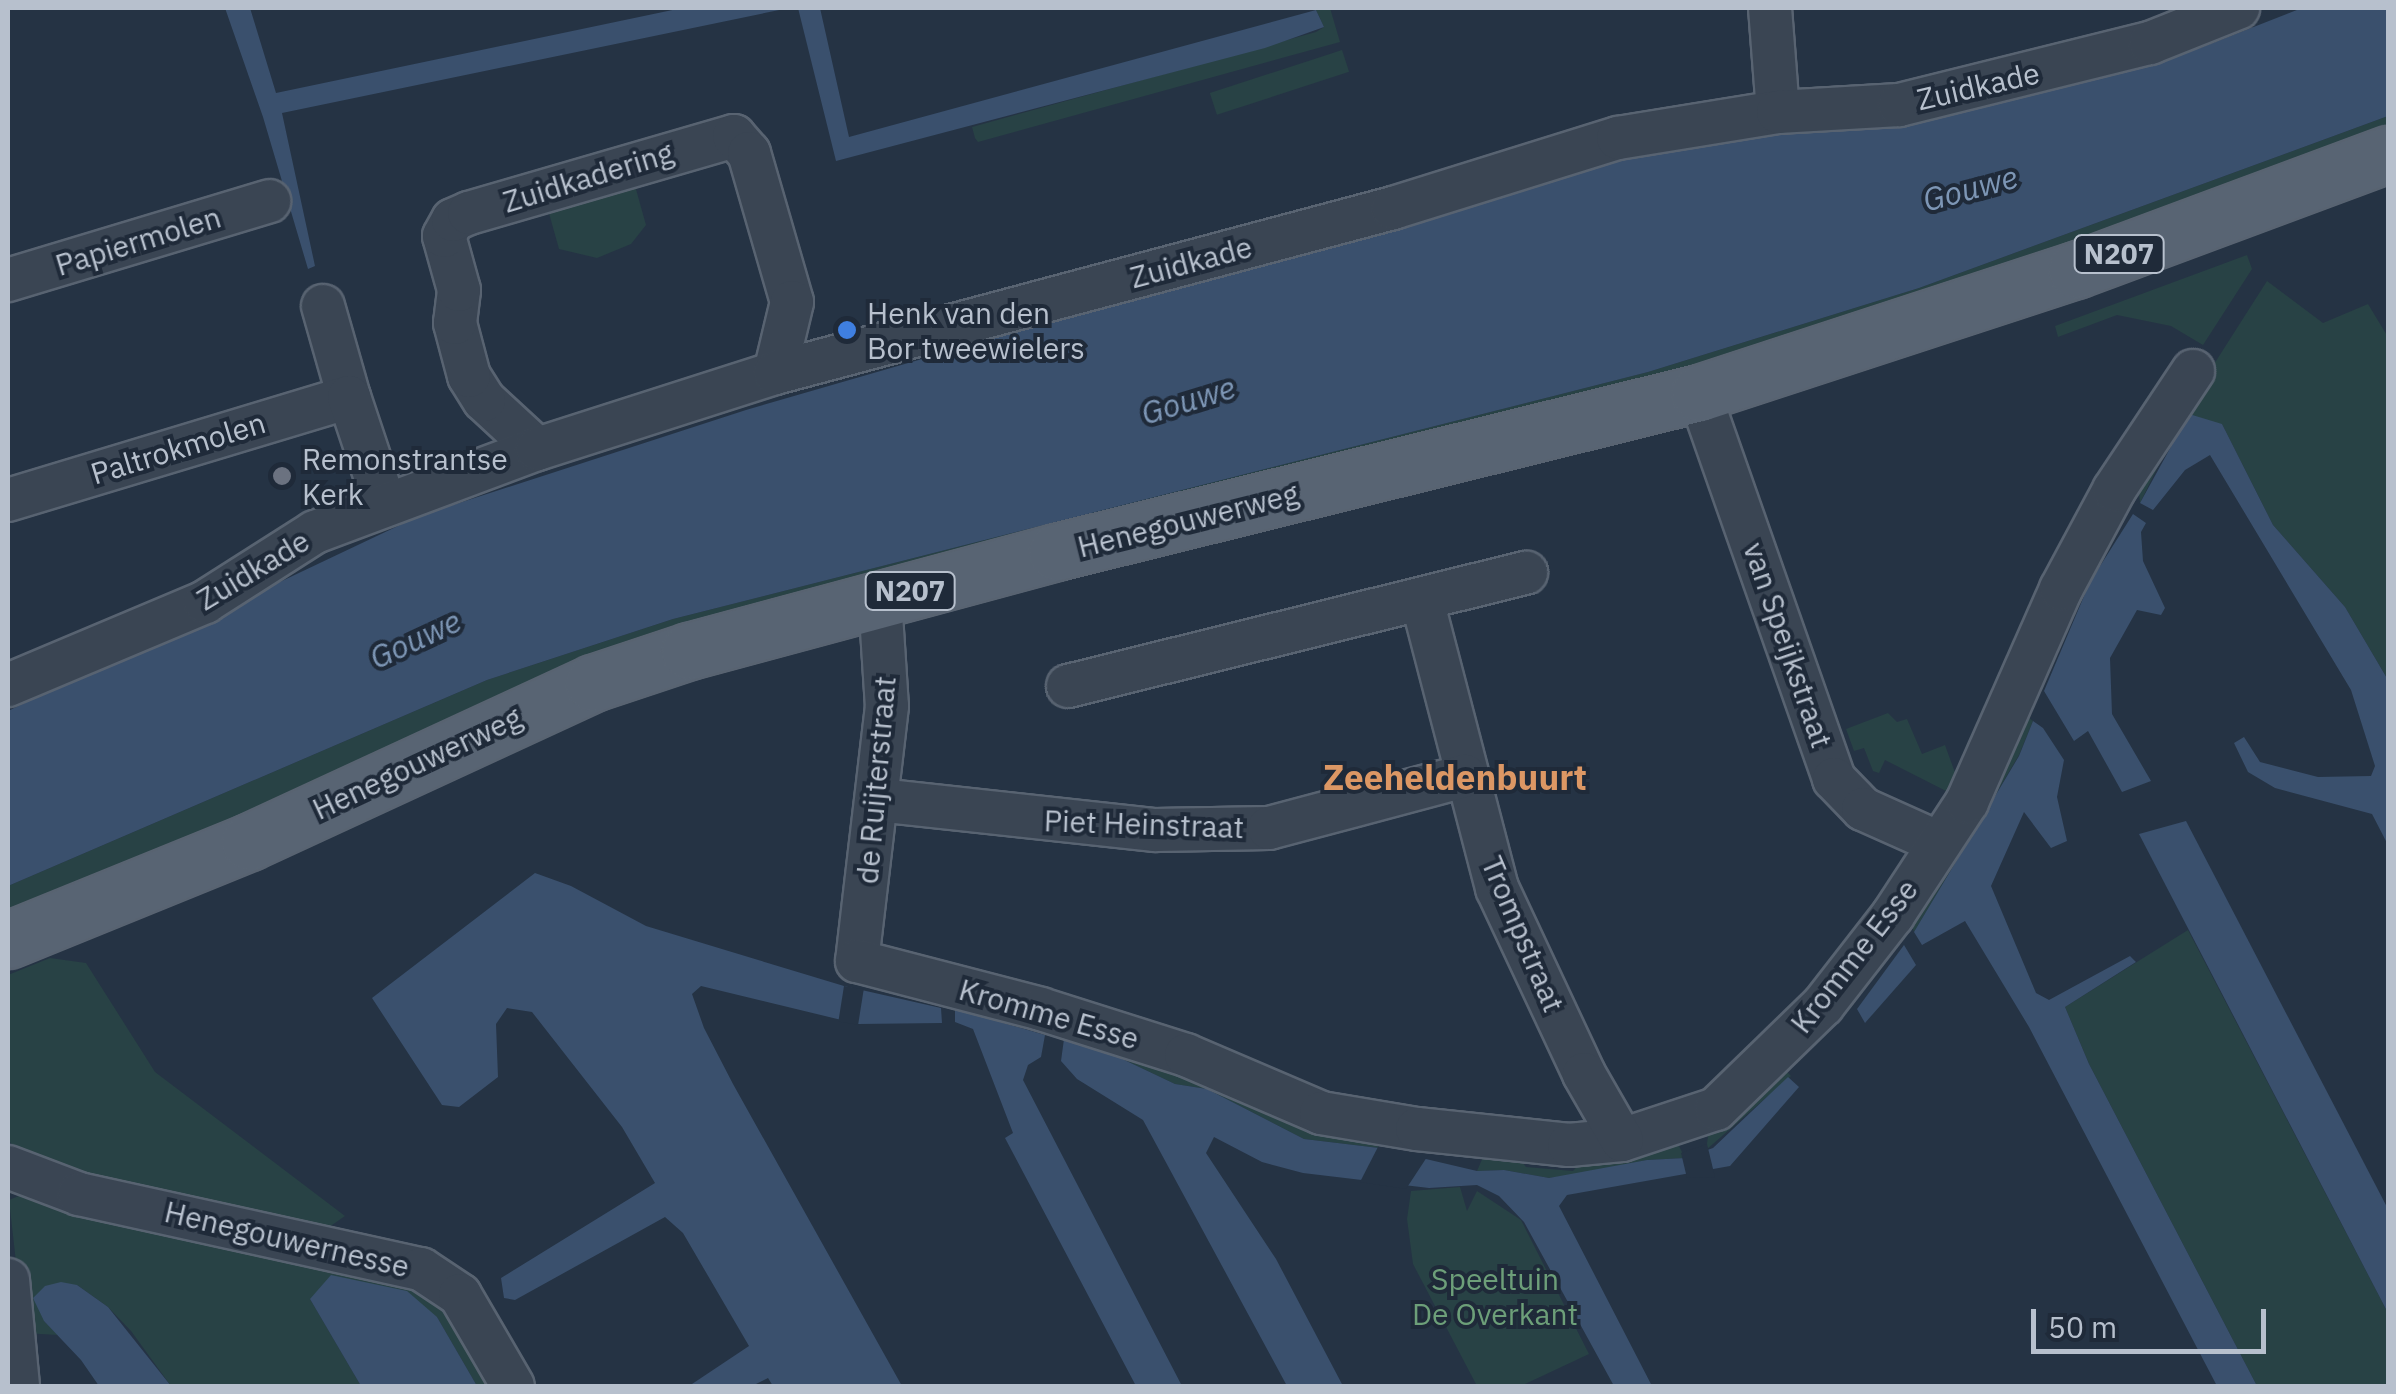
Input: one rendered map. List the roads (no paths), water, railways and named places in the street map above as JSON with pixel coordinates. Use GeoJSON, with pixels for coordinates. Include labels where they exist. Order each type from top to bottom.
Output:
{"type":"FeatureCollection","features":[{"type":"Feature","properties":{"kind":"main road","name":"Henegouwerweg"},"geometry":{"type":"LineString","coordinates":[[8,940],[249,842],[593,683],[689,651],[1699,392],[2076,270],[2388,154]]}},
{"type":"Feature","properties":{"kind":"street"},"geometry":{"type":"LineString","coordinates":[[1770,8],[1778,112]]}},
{"type":"Feature","properties":{"kind":"street","name":"Zuidkade"},"geometry":{"type":"LineString","coordinates":[[8,685],[205,602],[314,532],[537,448],[775,373],[1393,208],[1618,138],[1778,112],[1899,105],[2150,43],[2238,8]]}},
{"type":"Feature","properties":{"kind":"street","name":"Zuidkadering"},"geometry":{"type":"LineString","coordinates":[[537,448],[484,400],[469,376],[455,323],[459,290],[444,236],[453,220],[469,213],[734,136],[750,153],[792,302],[775,373]]}},
{"type":"Feature","properties":{"kind":"street","name":"Papiermolen"},"geometry":{"type":"LineString","coordinates":[[8,280],[269,201]]}},
{"type":"Feature","properties":{"kind":"street"},"geometry":{"type":"LineString","coordinates":[[322,306],[384,505]]}},
{"type":"Feature","properties":{"kind":"street","name":"Kromme Esse"},"geometry":{"type":"LineString","coordinates":[[857,961],[1041,1009],[1206,1061],[1321,1112],[1417,1129],[1569,1145],[1622,1140],[1716,1109],[1823,1005],[1894,915],[1966,802],[2061,589],[2105,506],[2192,371]]}},
{"type":"Feature","properties":{"kind":"street","name":"van Speijkstraat"},"geometry":{"type":"LineString","coordinates":[[1699,392],[1834,780],[1862,809],[1940,843]]}},
{"type":"Feature","properties":{"kind":"street","name":"Paltrokmolen"},"geometry":{"type":"LineString","coordinates":[[8,500],[349,397]]}},
{"type":"Feature","properties":{"kind":"street"},"geometry":{"type":"LineString","coordinates":[[1068,686],[1526,573]]}},
{"type":"Feature","properties":{"kind":"street","name":"de Ruijterstraat"},"geometry":{"type":"LineString","coordinates":[[857,961],[888,698],[880,599]]}},
{"type":"Feature","properties":{"kind":"street","name":"Trompstraat"},"geometry":{"type":"LineString","coordinates":[[1422,600],[1497,888],[1584,1074],[1622,1140]]}},
{"type":"Feature","properties":{"kind":"street","name":"Piet Heinstraat"},"geometry":{"type":"LineString","coordinates":[[878,800],[1155,830],[1269,828],[1465,776]]}},
{"type":"Feature","properties":{"kind":"street","name":"Henegouwernesse"},"geometry":{"type":"LineString","coordinates":[[8,1168],[79,1194],[422,1269],[460,1295],[513,1386]]}},
{"type":"Feature","properties":{"kind":"street"},"geometry":{"type":"LineString","coordinates":[[8,1280],[18,1386]]}},
{"type":"Feature","properties":{"kind":"water"},"geometry":{"type":"Polygon","coordinates":[[[225,8],[250,8],[276,93],[682,8],[789,8],[282,113],[315,266],[308,269],[263,117],[225,8]]]}},
{"type":"Feature","properties":{"kind":"water"},"geometry":{"type":"Polygon","coordinates":[[[798,8],[820,8],[849,137],[1316,10],[1324,27],[1265,48],[836,161],[798,8]]]}},
{"type":"Feature","properties":{"kind":"water","name":"Gouwe"},"geometry":{"type":"Polygon","coordinates":[[[2302,8],[2388,8],[2388,116],[1919,288],[1648,372],[673,619],[487,680],[8,886],[8,711],[419,516],[746,410],[1629,154],[1727,135],[1919,118],[2000,103],[2200,48],[2302,8]]]}},
{"type":"Feature","properties":{"kind":"water"},"geometry":{"type":"Polygon","coordinates":[[[2189,414],[2222,424],[2273,525],[2345,607],[2388,680],[2388,845],[2372,814],[2275,788],[2248,772],[2234,743],[2244,737],[2260,762],[2318,777],[2371,776],[2375,766],[2351,690],[2210,455],[2185,470],[2153,510],[2140,503],[2189,414]]]}},
{"type":"Feature","properties":{"kind":"water"},"geometry":{"type":"Polygon","coordinates":[[[2133,514],[2146,523],[2141,532],[2143,561],[2165,608],[2161,615],[2137,610],[2110,658],[2112,714],[2151,781],[2122,792],[2088,731],[2074,741],[2044,691],[2090,582],[2133,514]]]}},
{"type":"Feature","properties":{"kind":"water"},"geometry":{"type":"Polygon","coordinates":[[[2033,721],[2043,728],[2064,760],[2057,797],[2067,841],[2051,848],[2024,812],[1991,886],[2036,993],[2049,1000],[2130,956],[2136,962],[2065,1007],[2089,1064],[2257,1386],[2217,1386],[2029,1027],[1965,921],[1922,945],[1914,932],[2019,756],[2033,721]]]}},
{"type":"Feature","properties":{"kind":"water"},"geometry":{"type":"Polygon","coordinates":[[[2186,821],[2388,1209],[2388,1313],[2139,834],[2186,821]]]}},
{"type":"Feature","properties":{"kind":"water"},"geometry":{"type":"Polygon","coordinates":[[[535,873],[571,886],[646,926],[844,986],[941,1008],[942,1023],[858,1024],[701,986],[692,994],[704,1028],[733,1084],[902,1386],[773,1386],[768,1378],[752,1386],[689,1386],[749,1346],[683,1233],[665,1217],[515,1300],[504,1298],[501,1278],[655,1183],[622,1127],[532,1012],[507,1008],[496,1024],[498,1077],[459,1107],[442,1105],[372,998],[535,873]]]}},
{"type":"Feature","properties":{"kind":"water"},"geometry":{"type":"Polygon","coordinates":[[[1904,945],[1916,965],[1865,1023],[1857,1009],[1904,945]]]}},
{"type":"Feature","properties":{"kind":"water"},"geometry":{"type":"Polygon","coordinates":[[[955,1009],[1045,1035],[1041,1057],[1028,1065],[1023,1080],[1182,1386],[1136,1386],[1005,1138],[1013,1133],[973,1029],[955,1022],[955,1009]]]}},
{"type":"Feature","properties":{"kind":"water"},"geometry":{"type":"Polygon","coordinates":[[[1064,1039],[1097,1047],[1175,1084],[1207,1089],[1304,1139],[1379,1148],[1477,1171],[1504,1170],[1549,1178],[1647,1160],[1685,1158],[1713,1148],[1788,1077],[1799,1087],[1730,1166],[1567,1195],[1559,1206],[1652,1386],[1614,1386],[1524,1222],[1499,1196],[1477,1185],[1429,1188],[1303,1173],[1262,1162],[1214,1137],[1206,1153],[1276,1259],[1343,1386],[1287,1386],[1143,1120],[1077,1079],[1061,1061],[1064,1039]]]}},
{"type":"Feature","properties":{"kind":"water"},"geometry":{"type":"Polygon","coordinates":[[[331,1275],[407,1291],[437,1317],[477,1386],[361,1386],[310,1299],[331,1275]]]}},
{"type":"Feature","properties":{"kind":"water"},"geometry":{"type":"Polygon","coordinates":[[[61,1282],[77,1285],[108,1307],[171,1386],[99,1386],[81,1360],[44,1321],[33,1298],[45,1286],[61,1282]]]}},
{"type":"Feature","properties":{"kind":"place","name":"Henk van den Bor tweewielers"},"geometry":{"type":"Point","coordinates":[847,330]}},
{"type":"Feature","properties":{"kind":"place","name":"Remonstrantse Kerk"},"geometry":{"type":"Point","coordinates":[282,476]}},
{"type":"Feature","properties":{"kind":"district","name":"Zeeheldenbuurt"},"geometry":{"type":"Point","coordinates":[1455,777]}},
{"type":"Feature","properties":{"kind":"park label","name":"Speeltuin De Overkant"},"geometry":{"type":"Point","coordinates":[1495,1296]}}]}
